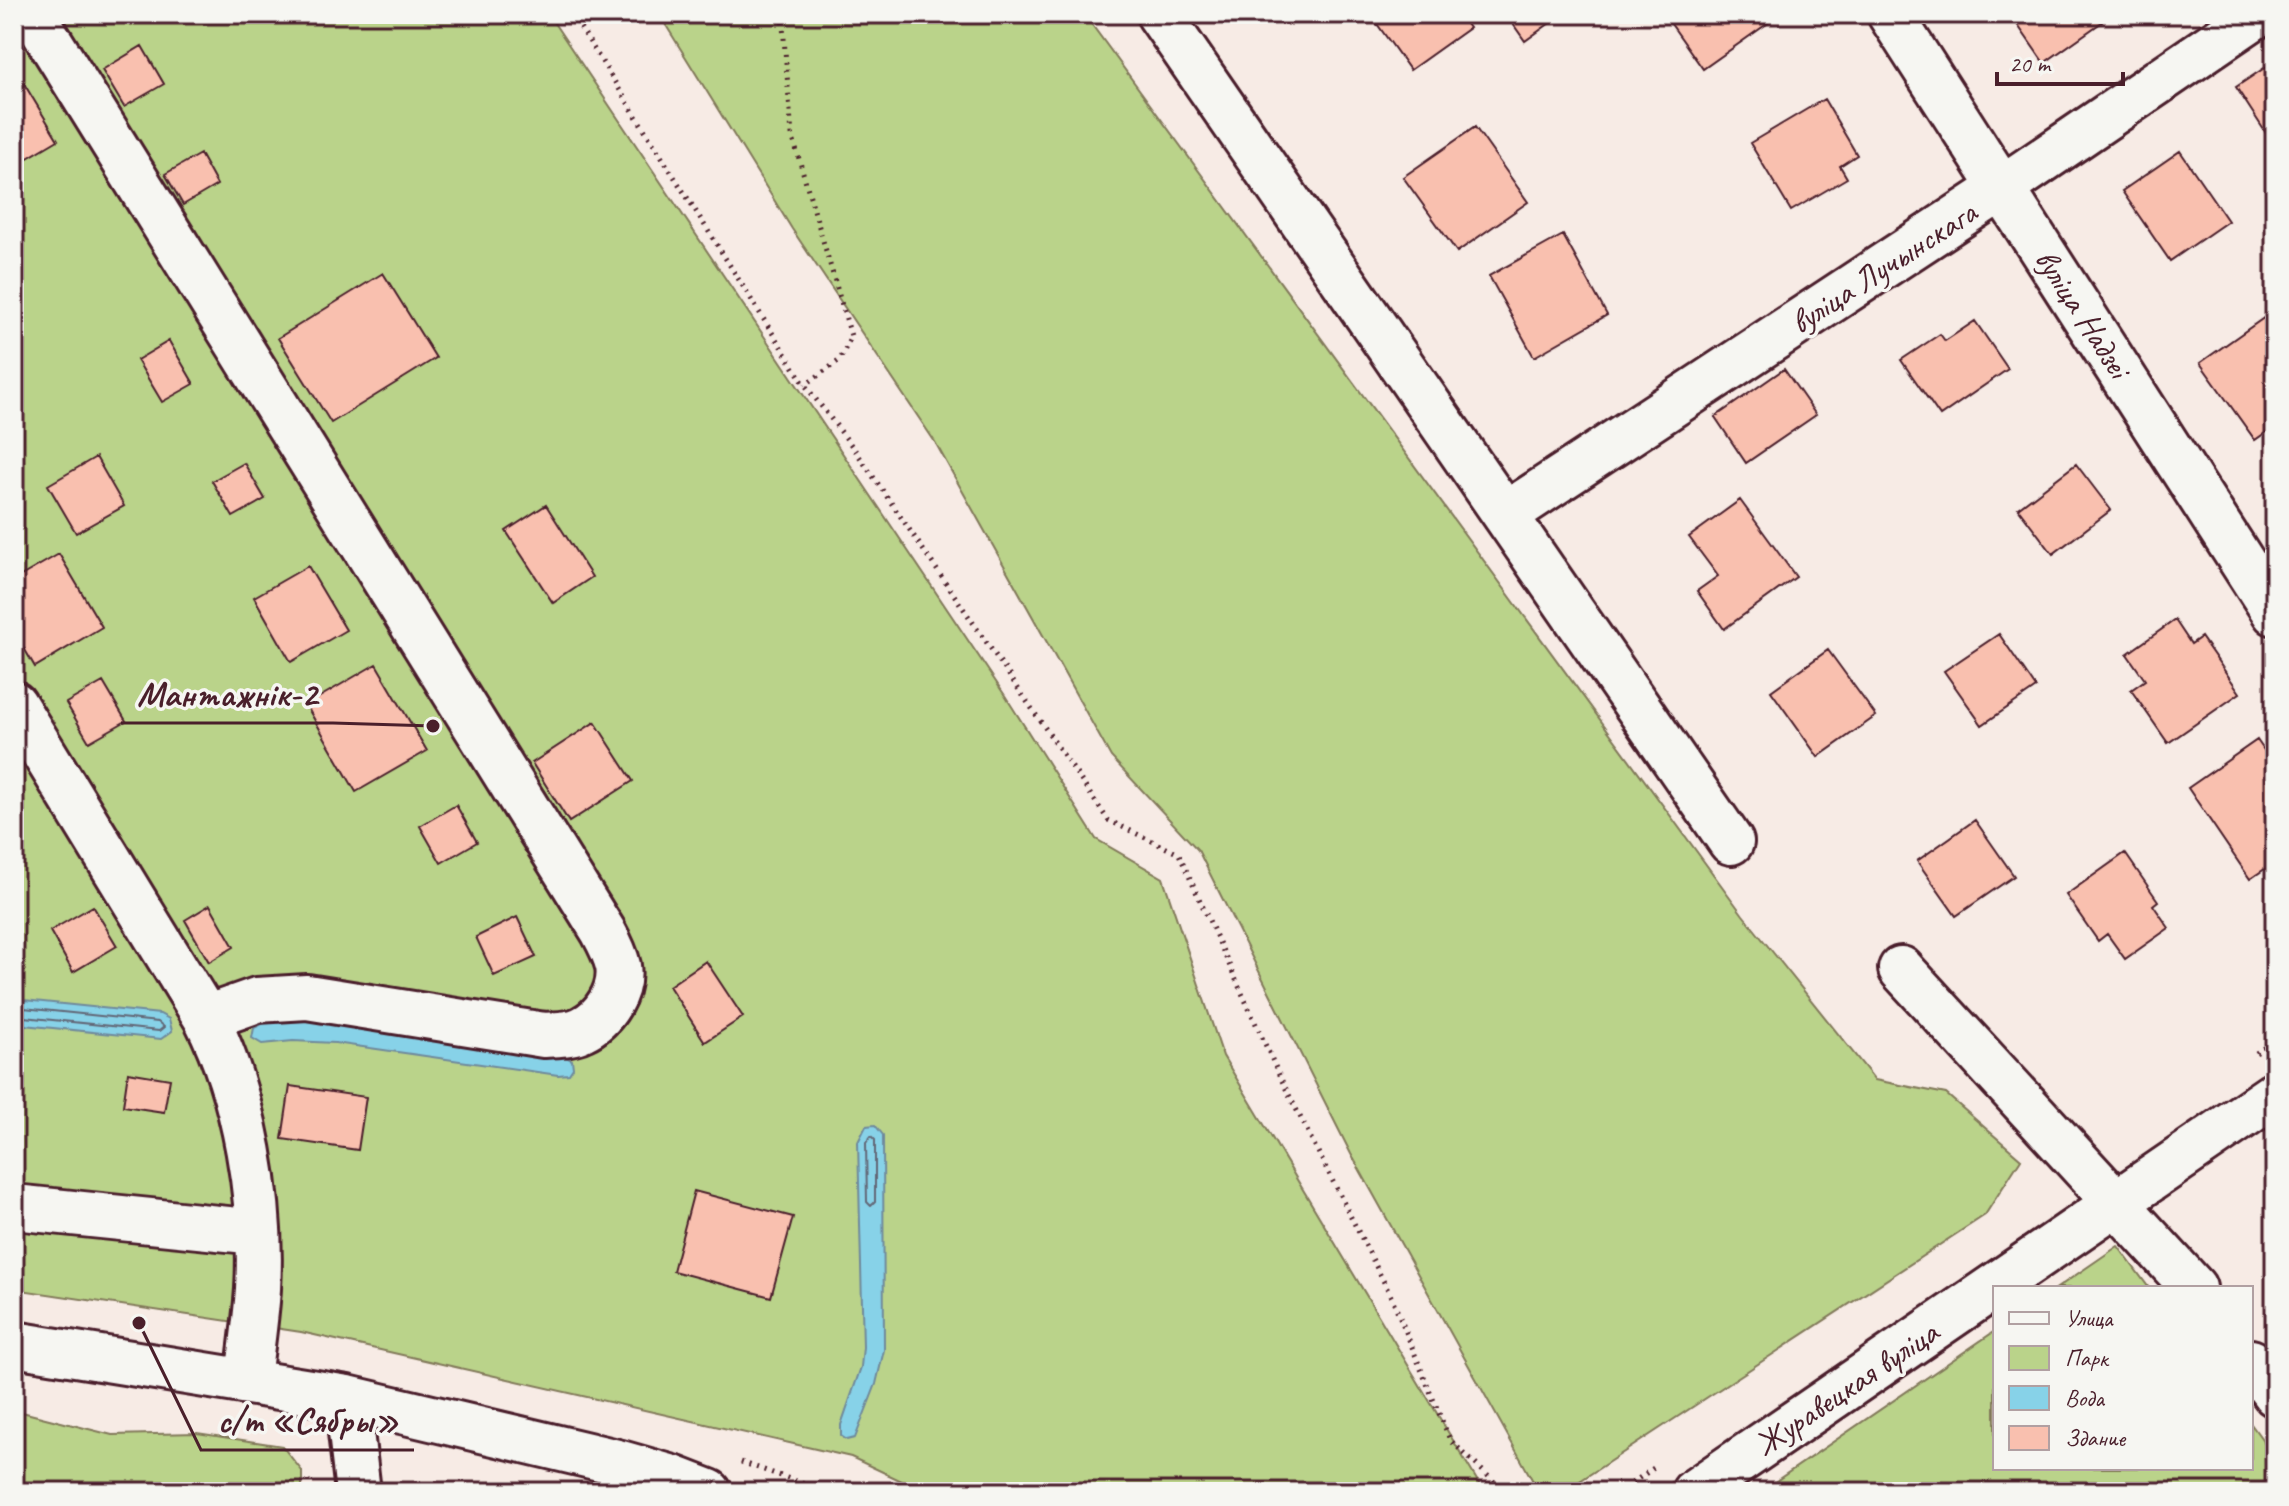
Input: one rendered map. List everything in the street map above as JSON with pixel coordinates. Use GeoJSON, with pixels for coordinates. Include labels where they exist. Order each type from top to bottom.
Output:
{"type":"FeatureCollection","features":[{"type":"Feature","properties":{"kind":"street"},"geometry":{"type":"LineString","coordinates":[[33,14],[603,931],[618,969],[616,988],[609,1005],[597,1019],[581,1029],[564,1034],[544,1035],[307,997],[257,1000],[206,1018]]}},
{"type":"Feature","properties":{"kind":"street","name":"вуліца Надзеі"},"geometry":{"type":"LineString","coordinates":[[1890,14],[2275,613]]}},
{"type":"Feature","properties":{"kind":"street","name":"вуліца Лучынскага"},"geometry":{"type":"LineString","coordinates":[[1505,515],[2002,188],[2258,14]]}},
{"type":"Feature","properties":{"kind":"street"},"geometry":{"type":"LineString","coordinates":[[1179,21],[1505,515],[1731,842]]}},
{"type":"Feature","properties":{"kind":"street"},"geometry":{"type":"LineString","coordinates":[[14,704],[206,1018],[229,1068],[249,1154],[257,1232],[258,1287],[248,1381]]}},
{"type":"Feature","properties":{"kind":"street"},"geometry":{"type":"LineString","coordinates":[[1901,969],[2192,1286]]}},
{"type":"Feature","properties":{"kind":"street","name":"Журавецкая вуліца"},"geometry":{"type":"LineString","coordinates":[[1996,1286],[2275,1094]]}},
{"type":"Feature","properties":{"kind":"street"},"geometry":{"type":"LineString","coordinates":[[14,1207],[257,1232]]}},
{"type":"Feature","properties":{"kind":"street","name":"Журавецкая вуліца"},"geometry":{"type":"LineString","coordinates":[[1694,1492],[1993,1288]]}},
{"type":"Feature","properties":{"kind":"street"},"geometry":{"type":"LineString","coordinates":[[14,1344],[347,1398],[617,1462],[709,1492]]}},
{"type":"Feature","properties":{"kind":"street"},"geometry":{"type":"LineString","coordinates":[[2253,1365],[2275,1394]]}},
{"type":"Feature","properties":{"kind":"street"},"geometry":{"type":"LineString","coordinates":[[347,1398],[358,1492]]}},
{"type":"Feature","properties":{"kind":"path"},"geometry":{"type":"LineString","coordinates":[[572,14],[805,385],[855,450],[1108,820],[1179,854],[1280,1077],[1392,1298],[1450,1440],[1505,1492]]}},
{"type":"Feature","properties":{"kind":"path"},"geometry":{"type":"LineString","coordinates":[[782,14],[792,135],[851,336],[840,360],[805,385]]}},
{"type":"Feature","properties":{"kind":"green space"},"geometry":{"type":"Polygon","coordinates":[[[14,14],[548,14],[1004,694],[1096,839],[1163,878],[1223,1056],[1484,1492],[925,1492],[851,1457],[301,1332],[14,1289],[14,14]]]}},
{"type":"Feature","properties":{"kind":"green space"},"geometry":{"type":"Polygon","coordinates":[[[659,14],[1084,14],[1743,915],[1875,1080],[1946,1094],[2021,1159],[1985,1215],[1563,1492],[1539,1492],[1351,1154],[1198,850],[1111,757],[935,442],[792,229],[659,14]]]}},
{"type":"Feature","properties":{"kind":"green space"},"geometry":{"type":"Polygon","coordinates":[[[2118,1246],[2148,1286],[2060,1286],[2118,1246]]]}},
{"type":"Feature","properties":{"kind":"green space"},"geometry":{"type":"Polygon","coordinates":[[[1993,1332],[1993,1470],[2253,1470],[2253,1427],[2275,1457],[2275,1492],[1760,1492],[1993,1332]]]}},
{"type":"Feature","properties":{"kind":"green space"},"geometry":{"type":"Polygon","coordinates":[[[14,1410],[112,1435],[197,1433],[282,1446],[302,1471],[302,1492],[104,1492],[14,1483],[14,1410]]]}},
{"type":"Feature","properties":{"kind":"water"},"geometry":{"type":"Polygon","coordinates":[[[14,999],[160,1014],[169,1019],[172,1031],[161,1039],[14,1024],[14,999]]]}},
{"type":"Feature","properties":{"kind":"water"},"geometry":{"type":"Polygon","coordinates":[[[306,1019],[564,1056],[572,1060],[573,1068],[569,1074],[558,1075],[335,1043],[293,1041],[262,1044],[252,1038],[254,1028],[268,1021],[306,1019]]]}},
{"type":"Feature","properties":{"kind":"water"},"geometry":{"type":"Polygon","coordinates":[[[875,1125],[883,1135],[884,1350],[876,1384],[855,1438],[847,1440],[841,1436],[841,1425],[861,1367],[863,1347],[858,1142],[866,1126],[875,1125]]]}},
{"type":"Feature","properties":{"kind":"building"},"geometry":{"type":"Polygon","coordinates":[[[1370,14],[1459,14],[1469,28],[1410,70],[1370,14]]]}},
{"type":"Feature","properties":{"kind":"building"},"geometry":{"type":"Polygon","coordinates":[[[1506,14],[1561,14],[1561,15],[1525,41],[1506,14]]]}},
{"type":"Feature","properties":{"kind":"building"},"geometry":{"type":"Polygon","coordinates":[[[1664,14],[1766,14],[1771,21],[1703,69],[1664,14]]]}},
{"type":"Feature","properties":{"kind":"building"},"geometry":{"type":"Polygon","coordinates":[[[2010,14],[2096,14],[2102,22],[2044,63],[2010,14]]]}},
{"type":"Feature","properties":{"kind":"building"},"geometry":{"type":"Polygon","coordinates":[[[142,46],[164,84],[124,107],[102,70],[142,46]]]}},
{"type":"Feature","properties":{"kind":"building"},"geometry":{"type":"Polygon","coordinates":[[[2269,65],[2275,74],[2275,147],[2236,87],[2269,65]]]}},
{"type":"Feature","properties":{"kind":"building"},"geometry":{"type":"Polygon","coordinates":[[[20,77],[58,140],[14,166],[14,81],[20,77]]]}},
{"type":"Feature","properties":{"kind":"building"},"geometry":{"type":"Polygon","coordinates":[[[1824,99],[1857,155],[1840,166],[1847,178],[1791,211],[1750,143],[1824,99]]]}},
{"type":"Feature","properties":{"kind":"building"},"geometry":{"type":"Polygon","coordinates":[[[1475,127],[1528,202],[1457,252],[1403,177],[1475,127]]]}},
{"type":"Feature","properties":{"kind":"building"},"geometry":{"type":"Polygon","coordinates":[[[2180,151],[2228,221],[2170,261],[2122,191],[2180,151]]]}},
{"type":"Feature","properties":{"kind":"building"},"geometry":{"type":"Polygon","coordinates":[[[200,154],[217,185],[183,205],[165,174],[200,154]]]}},
{"type":"Feature","properties":{"kind":"building"},"geometry":{"type":"Polygon","coordinates":[[[1563,235],[1607,315],[1534,357],[1489,276],[1563,235]]]}},
{"type":"Feature","properties":{"kind":"building"},"geometry":{"type":"Polygon","coordinates":[[[383,273],[436,358],[331,423],[278,338],[383,273]]]}},
{"type":"Feature","properties":{"kind":"building"},"geometry":{"type":"Polygon","coordinates":[[[2275,310],[2275,426],[2255,440],[2200,363],[2275,310]]]}},
{"type":"Feature","properties":{"kind":"building"},"geometry":{"type":"Polygon","coordinates":[[[1975,321],[2008,369],[1940,416],[1901,360],[1940,334],[1945,341],[1975,321]]]}},
{"type":"Feature","properties":{"kind":"building"},"geometry":{"type":"Polygon","coordinates":[[[169,341],[194,384],[162,402],[137,360],[169,341]]]}},
{"type":"Feature","properties":{"kind":"building"},"geometry":{"type":"Polygon","coordinates":[[[1784,369],[1816,415],[1746,463],[1715,417],[1784,369]]]}},
{"type":"Feature","properties":{"kind":"building"},"geometry":{"type":"Polygon","coordinates":[[[96,457],[124,506],[76,533],[48,485],[96,457]]]}},
{"type":"Feature","properties":{"kind":"building"},"geometry":{"type":"Polygon","coordinates":[[[244,463],[265,499],[233,517],[212,481],[244,463]]]}},
{"type":"Feature","properties":{"kind":"building"},"geometry":{"type":"Polygon","coordinates":[[[2076,464],[2111,510],[2053,554],[2018,508],[2076,464]]]}},
{"type":"Feature","properties":{"kind":"building"},"geometry":{"type":"Polygon","coordinates":[[[1740,500],[1796,577],[1724,629],[1697,591],[1718,576],[1689,537],[1740,500]]]}},
{"type":"Feature","properties":{"kind":"building"},"geometry":{"type":"Polygon","coordinates":[[[546,505],[592,577],[553,603],[506,531],[546,505]]]}},
{"type":"Feature","properties":{"kind":"building"},"geometry":{"type":"Polygon","coordinates":[[[59,554],[102,627],[35,667],[14,631],[14,580],[59,554]]]}},
{"type":"Feature","properties":{"kind":"building"},"geometry":{"type":"Polygon","coordinates":[[[308,566],[346,630],[291,662],[254,597],[308,566]]]}},
{"type":"Feature","properties":{"kind":"building"},"geometry":{"type":"Polygon","coordinates":[[[2175,620],[2191,644],[2201,637],[2240,693],[2168,743],[2131,690],[2145,680],[2127,654],[2175,620]]]}},
{"type":"Feature","properties":{"kind":"building"},"geometry":{"type":"Polygon","coordinates":[[[1999,634],[2036,688],[1982,725],[1944,671],[1999,634]]]}},
{"type":"Feature","properties":{"kind":"building"},"geometry":{"type":"Polygon","coordinates":[[[1828,650],[1876,716],[1818,757],[1771,691],[1828,650]]]}},
{"type":"Feature","properties":{"kind":"building"},"geometry":{"type":"Polygon","coordinates":[[[376,664],[427,751],[356,792],[306,705],[376,664]]]}},
{"type":"Feature","properties":{"kind":"building"},"geometry":{"type":"Polygon","coordinates":[[[103,682],[126,721],[89,742],[66,703],[103,682]]]}},
{"type":"Feature","properties":{"kind":"building"},"geometry":{"type":"Polygon","coordinates":[[[595,722],[633,781],[569,822],[532,763],[595,722]]]}},
{"type":"Feature","properties":{"kind":"building"},"geometry":{"type":"Polygon","coordinates":[[[2257,740],[2275,766],[2275,862],[2250,879],[2188,788],[2257,740]]]}},
{"type":"Feature","properties":{"kind":"building"},"geometry":{"type":"Polygon","coordinates":[[[456,805],[477,842],[441,863],[420,826],[456,805]]]}},
{"type":"Feature","properties":{"kind":"building"},"geometry":{"type":"Polygon","coordinates":[[[1975,820],[2014,876],[1956,916],[1917,861],[1975,820]]]}},
{"type":"Feature","properties":{"kind":"building"},"geometry":{"type":"Polygon","coordinates":[[[2125,853],[2158,901],[2153,905],[2169,928],[2125,959],[2107,934],[2098,941],[2066,895],[2125,853]]]}},
{"type":"Feature","properties":{"kind":"building"},"geometry":{"type":"Polygon","coordinates":[[[210,905],[234,947],[209,962],[185,920],[210,905]]]}},
{"type":"Feature","properties":{"kind":"building"},"geometry":{"type":"Polygon","coordinates":[[[93,906],[117,946],[73,972],[50,931],[93,906]]]}},
{"type":"Feature","properties":{"kind":"building"},"geometry":{"type":"Polygon","coordinates":[[[517,917],[536,957],[494,976],[476,937],[517,917]]]}},
{"type":"Feature","properties":{"kind":"building"},"geometry":{"type":"Polygon","coordinates":[[[706,961],[743,1017],[705,1042],[669,986],[706,961]]]}},
{"type":"Feature","properties":{"kind":"building"},"geometry":{"type":"Polygon","coordinates":[[[128,1072],[170,1079],[164,1112],[123,1106],[128,1072]]]}},
{"type":"Feature","properties":{"kind":"building"},"geometry":{"type":"Polygon","coordinates":[[[290,1086],[366,1097],[358,1150],[282,1139],[290,1086]]]}},
{"type":"Feature","properties":{"kind":"building"},"geometry":{"type":"Polygon","coordinates":[[[694,1191],[793,1217],[771,1297],[673,1271],[694,1191]]]}},
{"type":"Feature","properties":{"kind":"place","name":"Мантажнік-2"},"geometry":{"type":"Point","coordinates":[433,726]}},
{"type":"Feature","properties":{"kind":"place","name":"с/т «Сябры»"},"geometry":{"type":"Point","coordinates":[139,1323]}}]}
